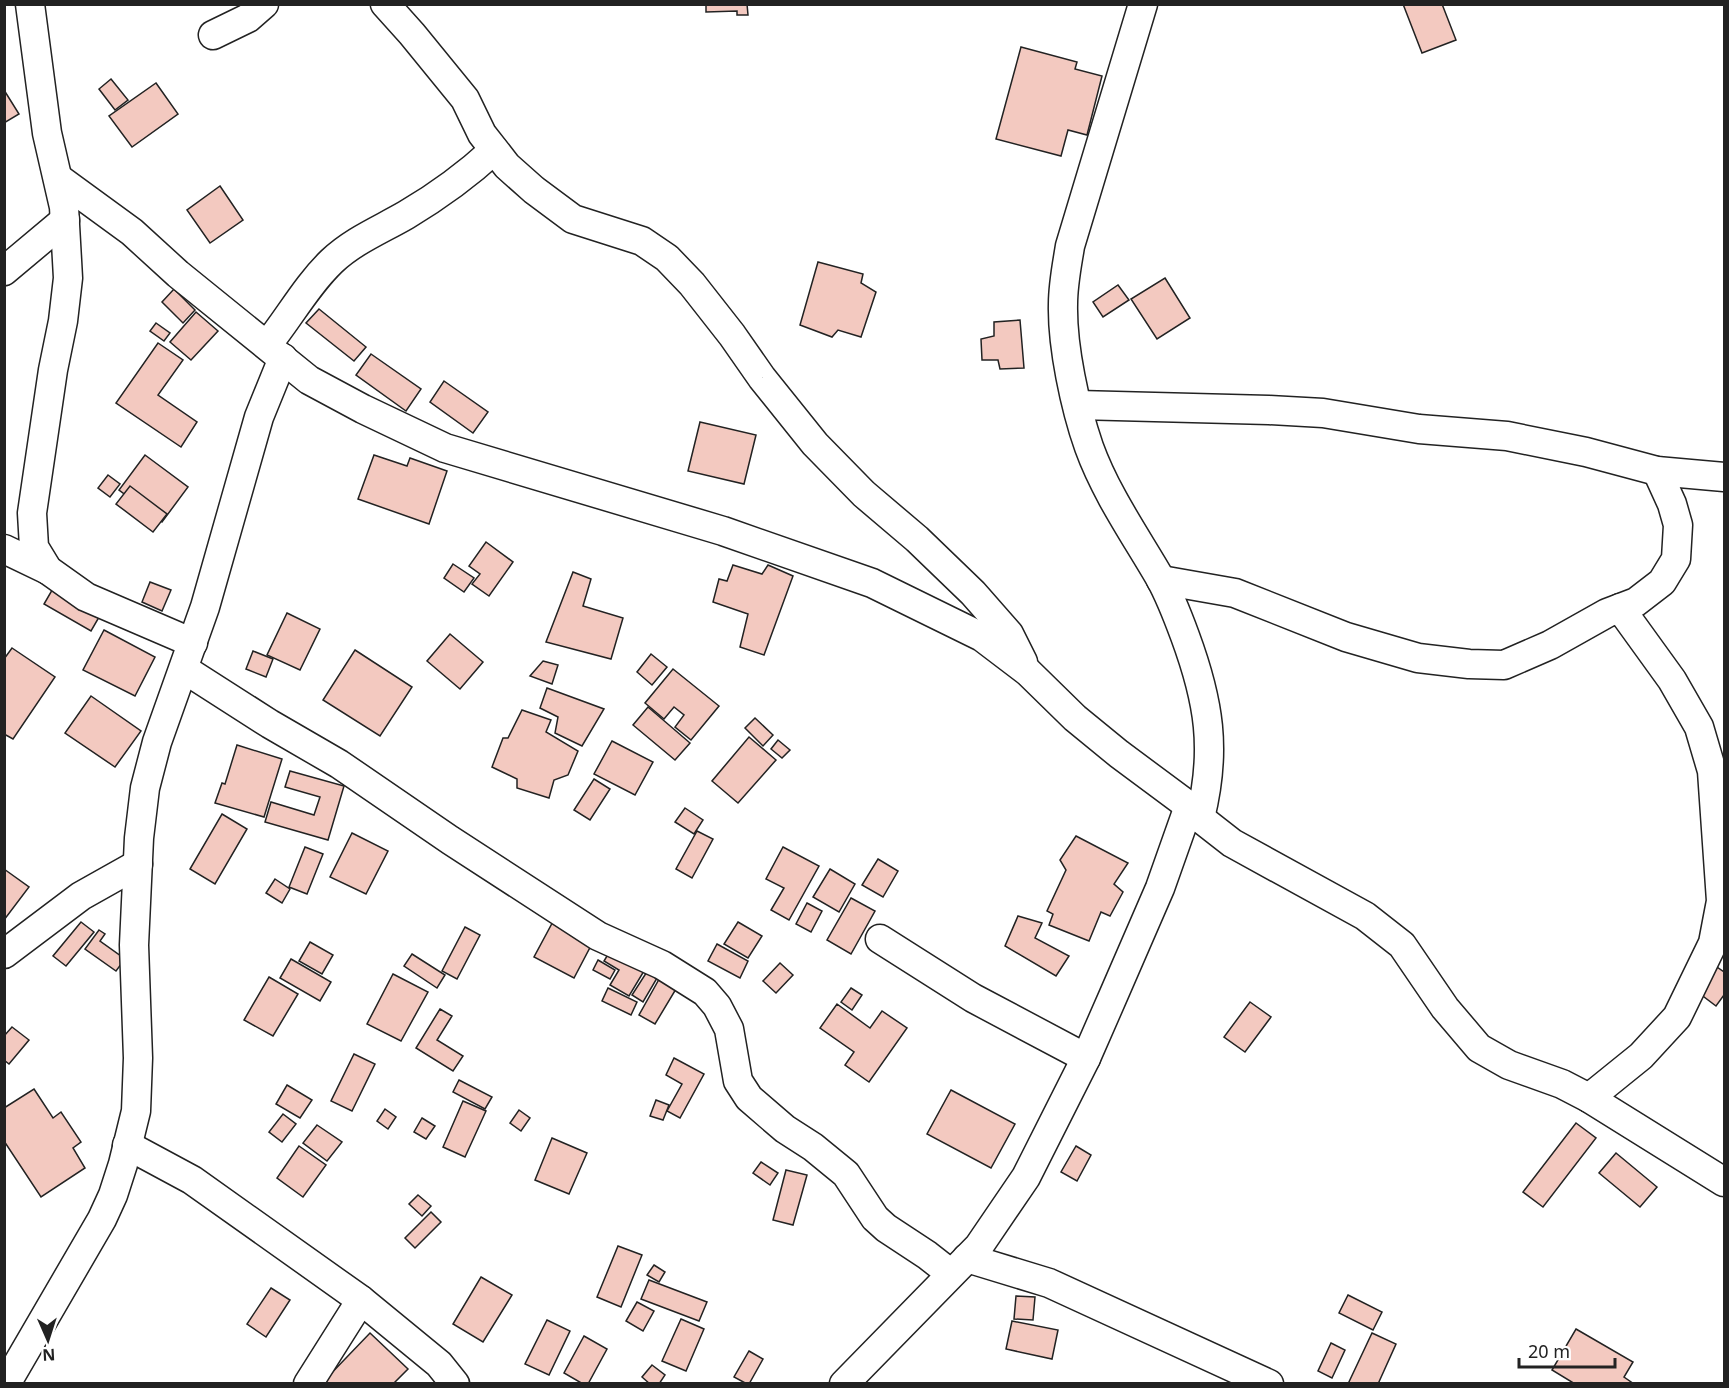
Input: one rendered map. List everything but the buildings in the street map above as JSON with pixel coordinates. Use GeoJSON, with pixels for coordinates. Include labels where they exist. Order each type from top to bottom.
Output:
{"type":"FeatureCollection","features":[{"type":"Feature","properties":{"kind":"street"},"geometry":{"type":"LineString","coordinates":[[30,4],[47,133],[64,207],[68,278],[32,513],[34,547],[48,570]]}},
{"type":"Feature","properties":{"kind":"street"},"geometry":{"type":"LineString","coordinates":[[213,35],[248,18],[264,4]]}},
{"type":"Feature","properties":{"kind":"street"},"geometry":{"type":"LineString","coordinates":[[385,4],[465,99],[482,134],[507,166],[534,190],[573,219],[642,241],[667,258],[692,284],[815,444],[864,494],[917,538],[1010,634],[1028,672]]}},
{"type":"Feature","properties":{"kind":"street"},"geometry":{"type":"LineString","coordinates":[[844,1383],[978,1246],[1026,1177],[1086,1058],[1194,812],[1207,788],[1208,727],[1200,675],[1161,580],[1115,502],[1089,447],[1066,343],[1063,306],[1070,246],[1143,4]]}},
{"type":"Feature","properties":{"kind":"street"},"geometry":{"type":"LineString","coordinates":[[10,1382],[102,1219],[113,1195],[128,1145],[136,1110],[138,1058],[134,945],[145,788],[157,742],[205,608],[275,352],[311,284],[332,261],[354,243],[406,215],[465,176],[494,150]]}},
{"type":"Feature","properties":{"kind":"street"},"geometry":{"type":"LineString","coordinates":[[58,178],[132,232],[178,274],[309,380],[363,409],[446,448],[723,531],[872,583],[982,637],[1028,672],[1075,718],[1232,843],[1365,916],[1402,945],[1445,1008],[1479,1048],[1509,1065],[1562,1084],[1589,1098],[1725,1182]]}},
{"type":"Feature","properties":{"kind":"street"},"geometry":{"type":"LineString","coordinates":[[4,271],[65,220]]}},
{"type":"Feature","properties":{"kind":"street"},"geometry":{"type":"LineString","coordinates":[[1078,405],[1323,413],[1419,429],[1507,436],[1586,452],[1657,471],[1725,477]]}},
{"type":"Feature","properties":{"kind":"street"},"geometry":{"type":"LineString","coordinates":[[1161,580],[1235,593],[1346,637],[1418,658],[1469,664],[1504,665],[1577,631],[1607,613],[1636,602],[1662,582],[1676,559],[1678,525],[1672,504],[1657,471]]}},
{"type":"Feature","properties":{"kind":"street"},"geometry":{"type":"LineString","coordinates":[[4,549],[48,570],[86,597],[188,656],[270,724],[339,764],[459,846],[598,936],[662,965],[705,992],[717,1006],[729,1029],[738,1081],[749,1098],[846,1174],[875,1218],[886,1228],[927,1255],[958,1265],[1049,1283],[1269,1383]]}},
{"type":"Feature","properties":{"kind":"street"},"geometry":{"type":"LineString","coordinates":[[1589,1098],[1641,1056],[1677,1017],[1713,943],[1721,901],[1712,771],[1699,727],[1672,680],[1620,608]]}},
{"type":"Feature","properties":{"kind":"street"},"geometry":{"type":"LineString","coordinates":[[4,954],[81,896],[138,864]]}},
{"type":"Feature","properties":{"kind":"street"},"geometry":{"type":"LineString","coordinates":[[880,939],[973,998],[1086,1058]]}},
{"type":"Feature","properties":{"kind":"street"},"geometry":{"type":"LineString","coordinates":[[128,1145],[192,1180],[361,1300],[439,1364],[454,1383]]}},
{"type":"Feature","properties":{"kind":"street"},"geometry":{"type":"LineString","coordinates":[[308,1383],[361,1300]]}}]}
